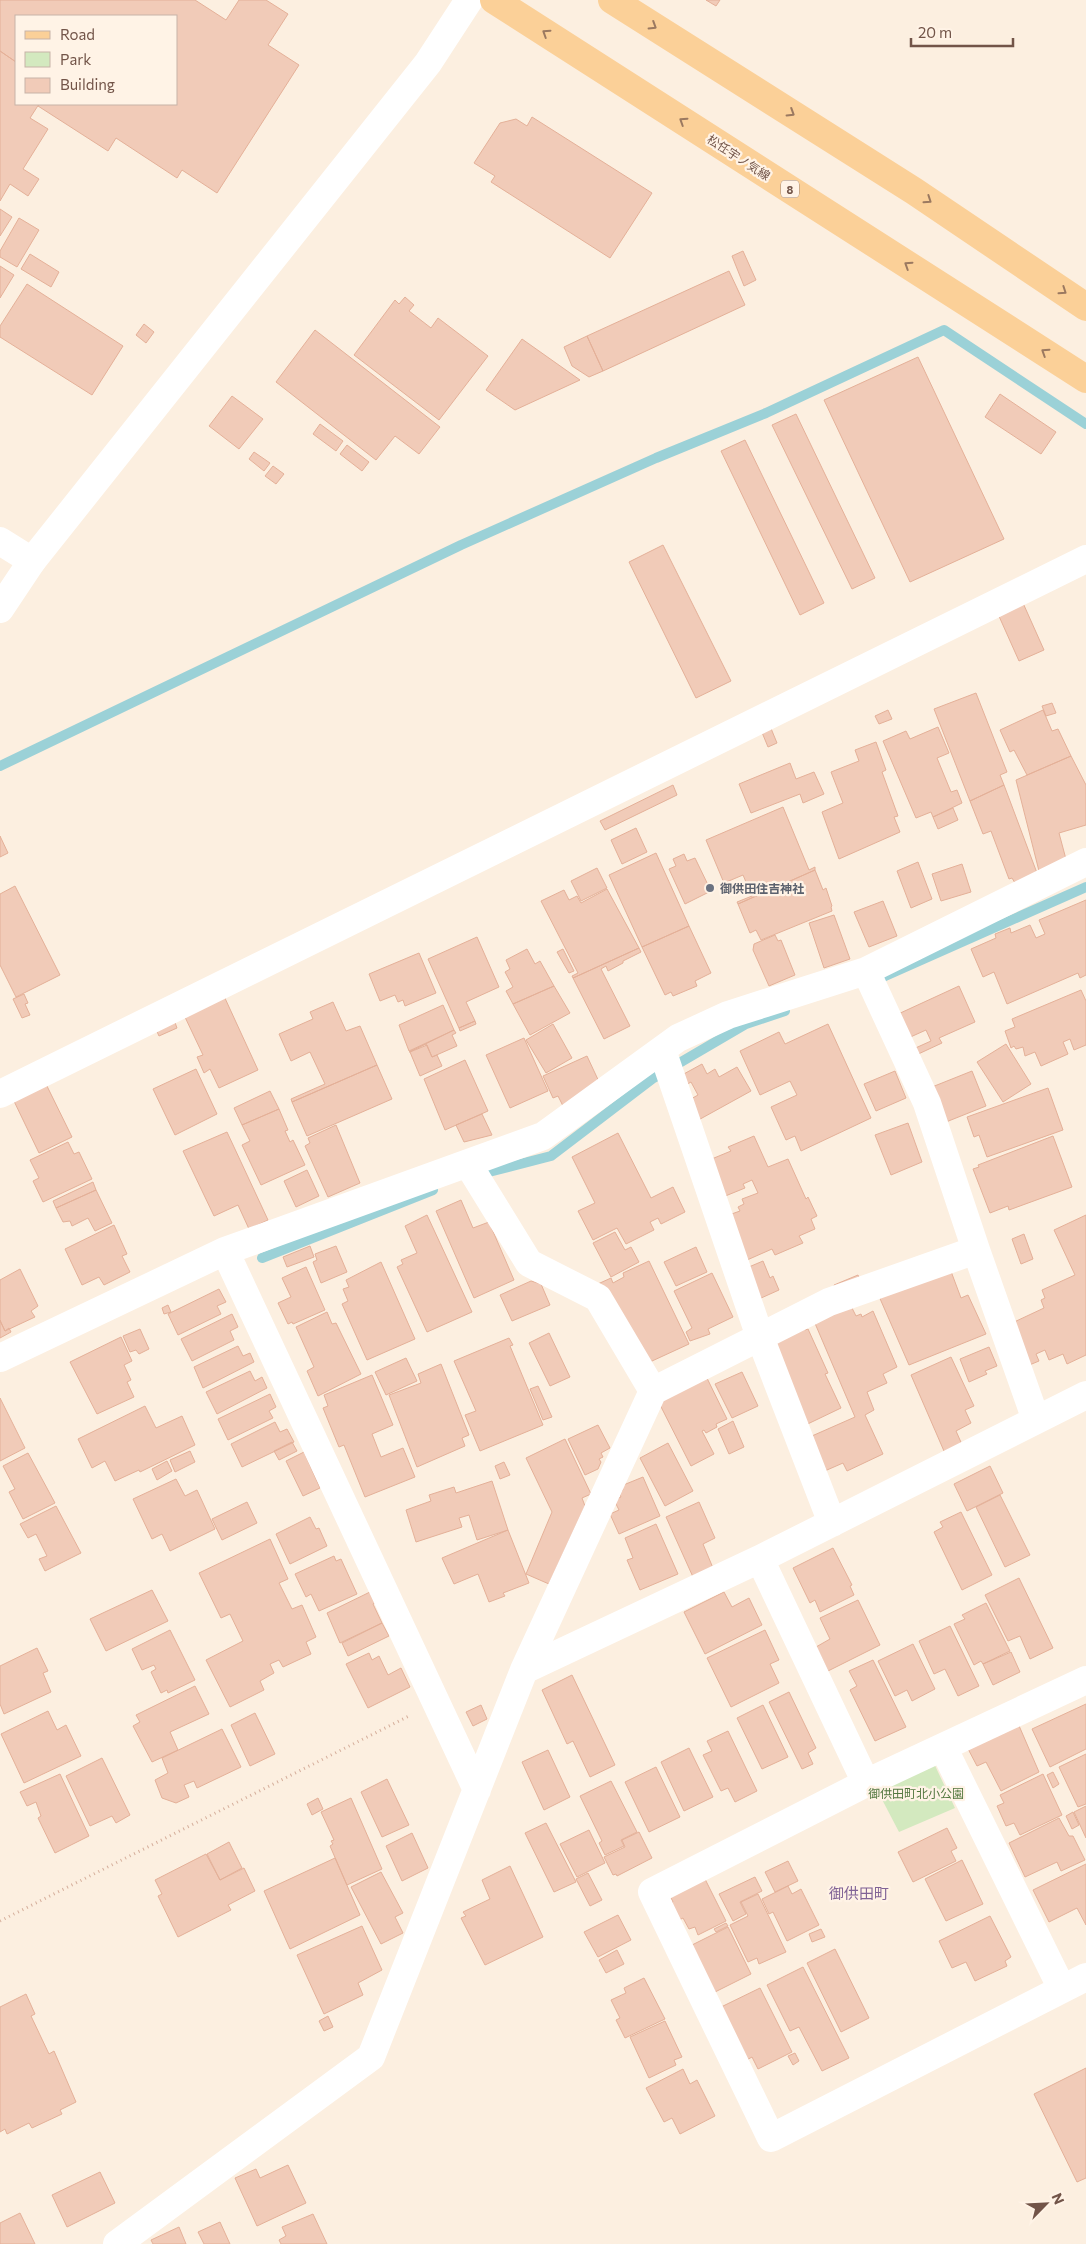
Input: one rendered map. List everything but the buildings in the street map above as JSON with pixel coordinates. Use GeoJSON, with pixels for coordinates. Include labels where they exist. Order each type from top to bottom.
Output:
{"type":"FeatureCollection","features":[{"type":"Feature","properties":{"kind":"main road","name":"松任宇ノ気線"},"geometry":{"type":"LineString","coordinates":[[494,0],[1086,378]]}},
{"type":"Feature","properties":{"kind":"main road"},"geometry":{"type":"LineString","coordinates":[[612,0],[914,191],[1086,307]]}},
{"type":"Feature","properties":{"kind":"street"},"geometry":{"type":"LineString","coordinates":[[0,609],[32,561],[428,62],[469,0]]}},
{"type":"Feature","properties":{"kind":"street"},"geometry":{"type":"LineString","coordinates":[[0,541],[32,561]]}},
{"type":"Feature","properties":{"kind":"street"},"geometry":{"type":"LineString","coordinates":[[0,1094],[1086,559]]}},
{"type":"Feature","properties":{"kind":"street"},"geometry":{"type":"LineString","coordinates":[[0,1358],[225,1251],[468,1165],[543,1136],[678,1038],[728,1015],[866,971],[1086,862]]}},
{"type":"Feature","properties":{"kind":"street"},"geometry":{"type":"LineString","coordinates":[[866,971],[927,1103],[1036,1420]]}},
{"type":"Feature","properties":{"kind":"street"},"geometry":{"type":"LineString","coordinates":[[662,1051],[760,1337],[832,1523]]}},
{"type":"Feature","properties":{"kind":"street"},"geometry":{"type":"LineString","coordinates":[[468,1165],[529,1263],[598,1298],[653,1391]]}},
{"type":"Feature","properties":{"kind":"street"},"geometry":{"type":"LineString","coordinates":[[117,2244],[372,2057],[524,1670],[653,1391],[829,1302],[976,1250]]}},
{"type":"Feature","properties":{"kind":"street"},"geometry":{"type":"LineString","coordinates":[[225,1251],[477,1790]]}},
{"type":"Feature","properties":{"kind":"street"},"geometry":{"type":"LineString","coordinates":[[524,1670],[760,1559],[1086,1395]]}},
{"type":"Feature","properties":{"kind":"street"},"geometry":{"type":"LineString","coordinates":[[760,1559],[866,1783]]}},
{"type":"Feature","properties":{"kind":"street"},"geometry":{"type":"LineString","coordinates":[[1086,1680],[866,1783],[652,1892],[771,2138],[1086,1977]]}},
{"type":"Feature","properties":{"kind":"street"},"geometry":{"type":"LineString","coordinates":[[943,1747],[1062,1989]]}},
{"type":"Feature","properties":{"kind":"path"},"geometry":{"type":"LineString","coordinates":[[0,1921],[437,1702]]}},
{"type":"Feature","properties":{"kind":"green space","name":"御供田町北小公園"},"geometry":{"type":"Polygon","coordinates":[[[931,1757],[955,1808],[899,1832],[875,1786],[931,1757]]]}},
{"type":"Feature","properties":{"kind":"waterway"},"geometry":{"type":"LineString","coordinates":[[0,766],[461,545],[656,458],[766,413],[944,330],[1086,424]]}},
{"type":"Feature","properties":{"kind":"waterway"},"geometry":{"type":"LineString","coordinates":[[883,977],[1086,887]]}},
{"type":"Feature","properties":{"kind":"waterway"},"geometry":{"type":"LineString","coordinates":[[477,1175],[551,1156],[652,1079],[746,1024],[785,1011]]}},
{"type":"Feature","properties":{"kind":"waterway"},"geometry":{"type":"LineString","coordinates":[[262,1258],[433,1190]]}},
{"type":"Feature","properties":{"kind":"place","name":"御供田住吉神社"},"geometry":{"type":"Point","coordinates":[710,888]}},
{"type":"Feature","properties":{"kind":"district","name":"御供田町"},"geometry":{"type":"Point","coordinates":[859,1893]}}]}
